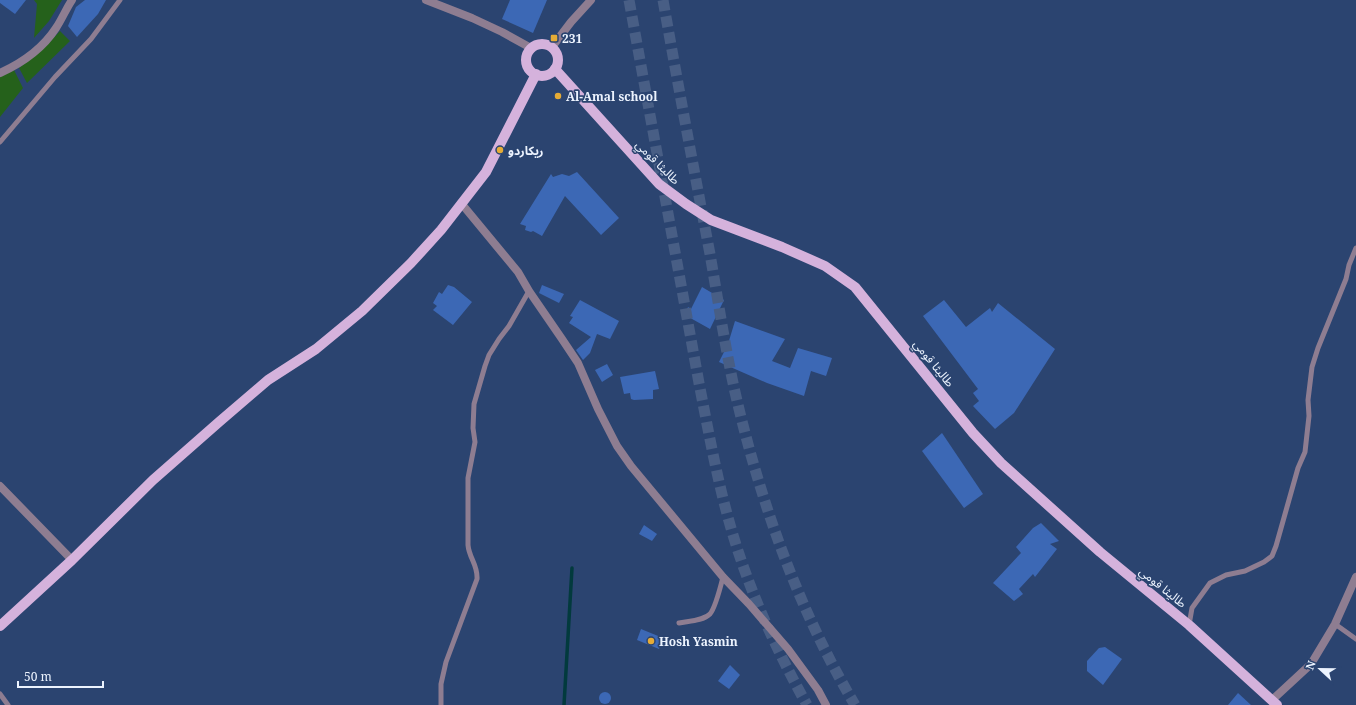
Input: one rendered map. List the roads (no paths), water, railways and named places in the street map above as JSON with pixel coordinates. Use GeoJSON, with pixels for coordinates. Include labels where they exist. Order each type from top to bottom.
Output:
{"type":"FeatureCollection","features":[{"type":"Feature","properties":{"kind":"main road"},"geometry":{"type":"LineString","coordinates":[[543,44],[552,47],[557,55],[557,65],[555,69],[547,75],[542,76],[529,70],[526,56],[531,48],[543,44]]}},
{"type":"Feature","properties":{"kind":"main road","name":"طاليثا قومي"},"geometry":{"type":"LineString","coordinates":[[555,69],[659,184],[681,200],[711,220],[782,247],[825,266],[855,287],[973,433],[1001,463],[1100,552],[1189,624],[1274,702]]}},
{"type":"Feature","properties":{"kind":"main road"},"geometry":{"type":"LineString","coordinates":[[0,626],[72,560],[154,480],[219,422],[268,380],[316,349],[362,311],[441,230],[486,172],[536,74]]}},
{"type":"Feature","properties":{"kind":"street"},"geometry":{"type":"LineString","coordinates":[[0,73],[26,58],[43,44],[56,28],[72,0]]}},
{"type":"Feature","properties":{"kind":"street"},"geometry":{"type":"LineString","coordinates":[[426,0],[472,18],[531,48]]}},
{"type":"Feature","properties":{"kind":"street"},"geometry":{"type":"LineString","coordinates":[[552,47],[571,22],[591,0]]}},
{"type":"Feature","properties":{"kind":"street"},"geometry":{"type":"LineString","coordinates":[[461,203],[518,272],[529,291],[578,363],[598,409],[617,446],[631,466],[723,577],[749,604],[788,649],[818,690],[826,705]]}},
{"type":"Feature","properties":{"kind":"street"},"geometry":{"type":"LineString","coordinates":[[0,486],[72,560]]}},
{"type":"Feature","properties":{"kind":"street"},"geometry":{"type":"LineString","coordinates":[[1274,702],[1311,664],[1335,624],[1355,581]]}},
{"type":"Feature","properties":{"kind":"lane"},"geometry":{"type":"LineString","coordinates":[[0,142],[55,77],[91,39],[120,0]]}},
{"type":"Feature","properties":{"kind":"lane"},"geometry":{"type":"LineString","coordinates":[[1189,624],[1192,608],[1210,583],[1226,575],[1245,571],[1264,562],[1272,556],[1298,468],[1305,452],[1309,416],[1308,400],[1312,367],[1318,348],[1346,279],[1349,265],[1356,248]]}},
{"type":"Feature","properties":{"kind":"lane"},"geometry":{"type":"LineString","coordinates":[[441,705],[441,684],[446,662],[477,579],[478,571],[468,551],[468,478],[475,442],[473,428],[474,404],[485,366],[490,355],[529,291]]}},
{"type":"Feature","properties":{"kind":"lane"},"geometry":{"type":"LineString","coordinates":[[679,623],[699,620],[710,613],[719,592],[723,577]]}},
{"type":"Feature","properties":{"kind":"lane"},"geometry":{"type":"LineString","coordinates":[[1335,624],[1356,640]]}},
{"type":"Feature","properties":{"kind":"lane"},"geometry":{"type":"LineString","coordinates":[[0,694],[8,705]]}},
{"type":"Feature","properties":{"kind":"waterway"},"geometry":{"type":"LineString","coordinates":[[564,705],[572,568]]}},
{"type":"Feature","properties":{"kind":"tunnel"},"geometry":{"type":"LineString","coordinates":[[629,0],[699,383],[723,497],[733,535],[756,601],[785,664],[807,705]]}},
{"type":"Feature","properties":{"kind":"tunnel"},"geometry":{"type":"LineString","coordinates":[[663,0],[728,358],[745,433],[769,514],[799,593],[816,631],[855,705]]}},
{"type":"Feature","properties":{"kind":"place","name":"231"},"geometry":{"type":"Point","coordinates":[554,38]}},
{"type":"Feature","properties":{"kind":"place","name":"Al-Amal school"},"geometry":{"type":"Point","coordinates":[558,96]}},
{"type":"Feature","properties":{"kind":"place","name":"ريكاردو"},"geometry":{"type":"Point","coordinates":[500,150]}},
{"type":"Feature","properties":{"kind":"place","name":"Hosh Yasmin"},"geometry":{"type":"Point","coordinates":[651,641]}}]}
